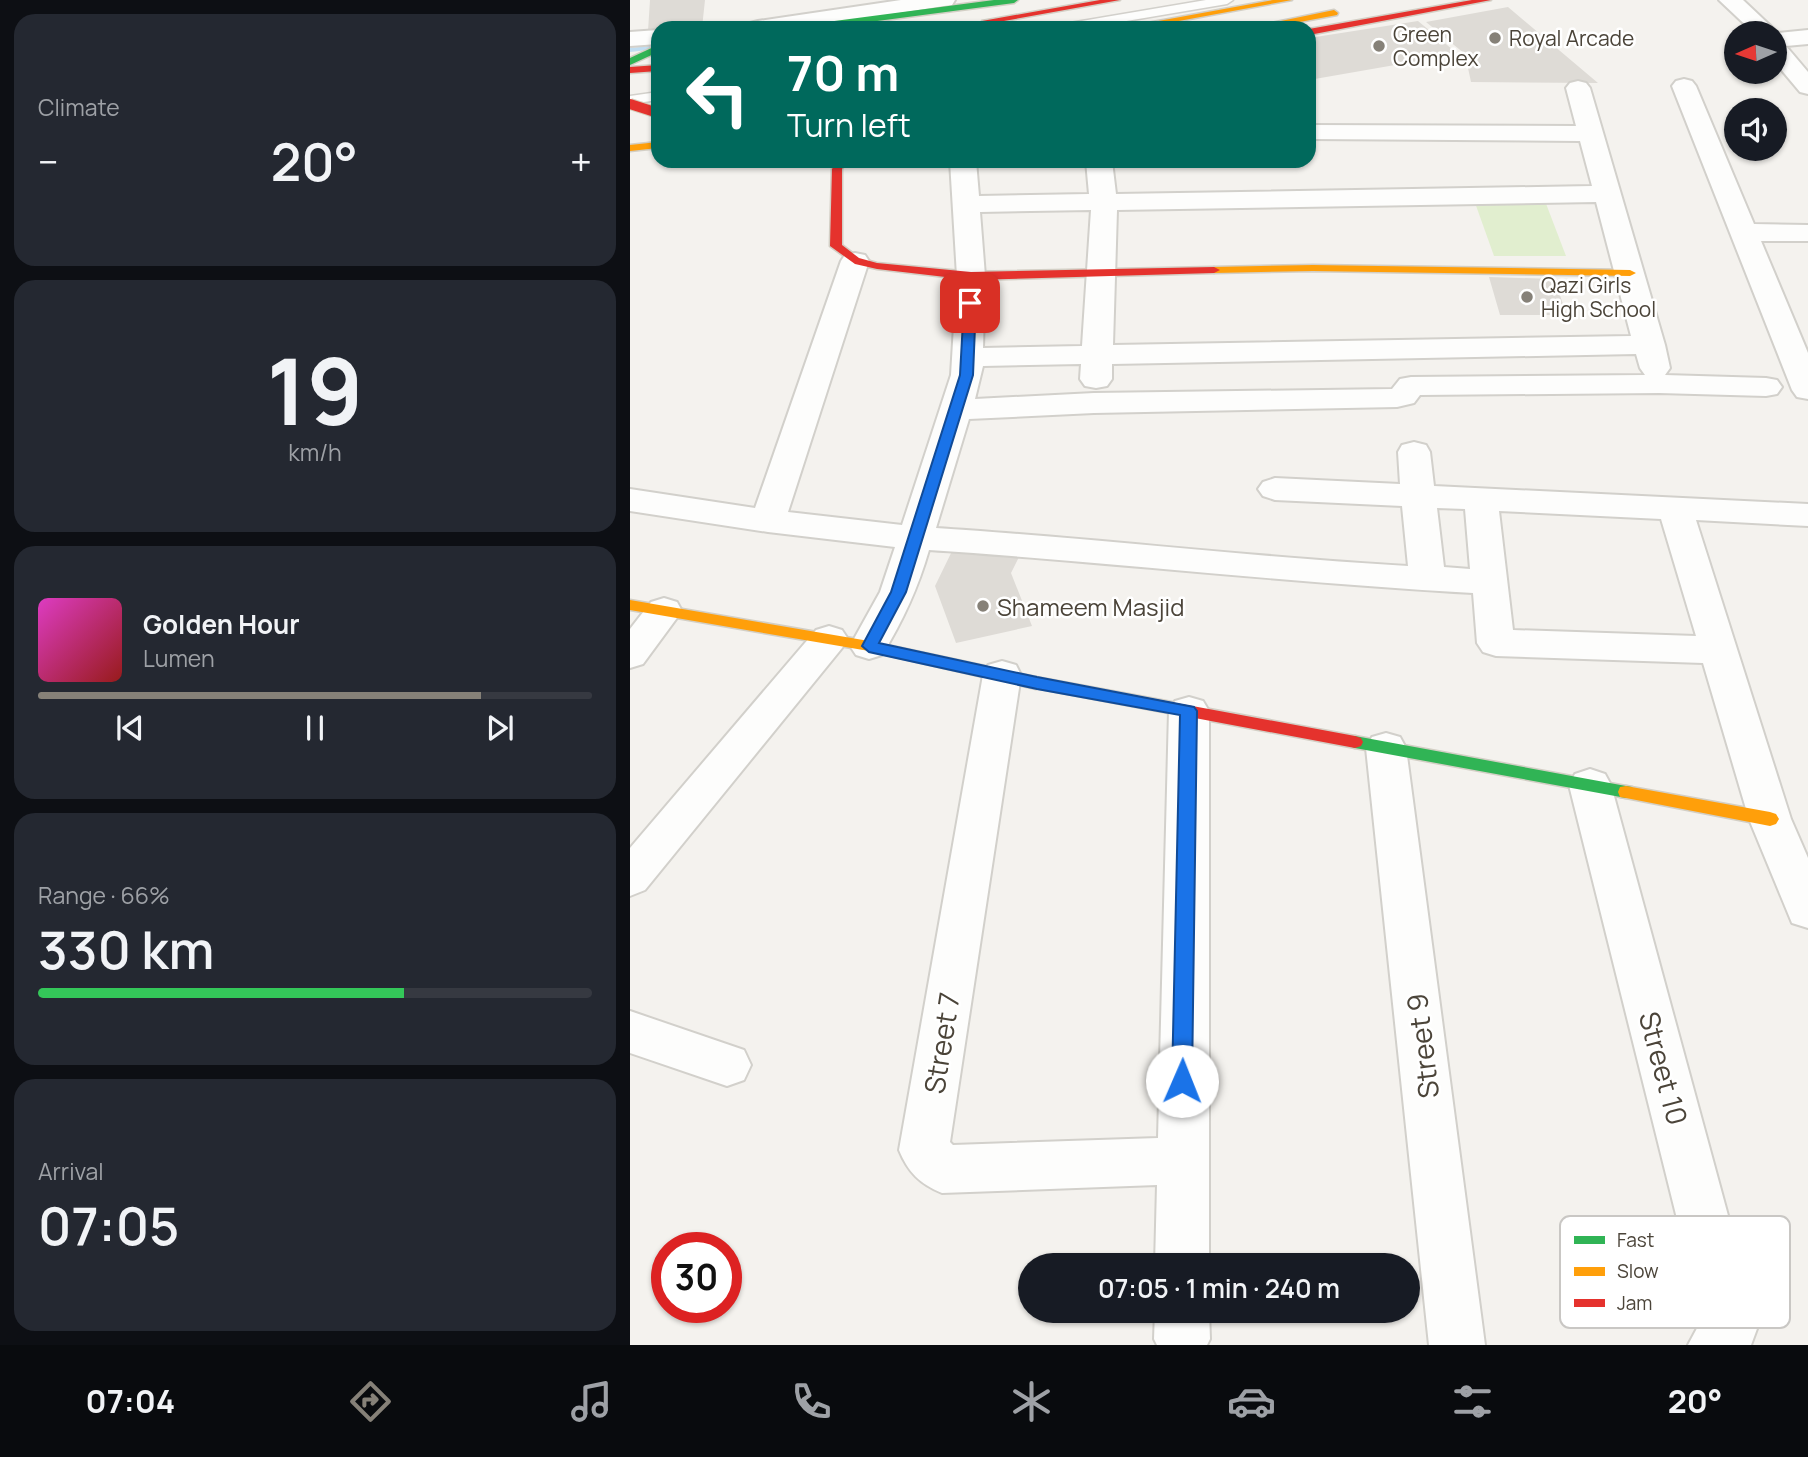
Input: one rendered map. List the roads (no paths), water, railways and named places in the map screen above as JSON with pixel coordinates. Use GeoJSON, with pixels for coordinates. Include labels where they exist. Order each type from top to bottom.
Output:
{"type":"FeatureCollection","features":[{"type":"Feature","properties":{"kind":"street"},"geometry":{"type":"LineString","coordinates":[[763,21],[944,0]]}},
{"type":"Feature","properties":{"kind":"street"},"geometry":{"type":"LineString","coordinates":[[856,21],[1014,0]]}},
{"type":"Feature","properties":{"kind":"street"},"geometry":{"type":"LineString","coordinates":[[986,21],[1116,0]]}},
{"type":"Feature","properties":{"kind":"street"},"geometry":{"type":"LineString","coordinates":[[1166,21],[1288,0]]}},
{"type":"Feature","properties":{"kind":"street"},"geometry":{"type":"LineString","coordinates":[[1291,21],[1409,0]]}},
{"type":"Feature","properties":{"kind":"street"},"geometry":{"type":"LineString","coordinates":[[1316,31],[1487,0]]}},
{"type":"Feature","properties":{"kind":"street"},"geometry":{"type":"LineString","coordinates":[[1730,0],[1754,21]]}},
{"type":"Feature","properties":{"kind":"street"},"geometry":{"type":"LineString","coordinates":[[1787,39],[1808,37]]}},
{"type":"Feature","properties":{"kind":"street"},"geometry":{"type":"LineString","coordinates":[[630,40],[651,38]]}},
{"type":"Feature","properties":{"kind":"street"},"geometry":{"type":"LineString","coordinates":[[630,62],[651,52]]}},
{"type":"Feature","properties":{"kind":"street"},"geometry":{"type":"LineString","coordinates":[[1787,62],[1808,87]]}},
{"type":"Feature","properties":{"kind":"street"},"geometry":{"type":"LineString","coordinates":[[630,70],[651,70]]}},
{"type":"Feature","properties":{"kind":"street"},"geometry":{"type":"LineString","coordinates":[[630,77],[651,72]]}},
{"type":"Feature","properties":{"kind":"street"},"geometry":{"type":"LineString","coordinates":[[1684,86],[1808,390]]}},
{"type":"Feature","properties":{"kind":"street"},"geometry":{"type":"LineString","coordinates":[[1578,88],[1659,384]]}},
{"type":"Feature","properties":{"kind":"street"},"geometry":{"type":"LineString","coordinates":[[630,102],[651,110]]}},
{"type":"Feature","properties":{"kind":"street"},"geometry":{"type":"LineString","coordinates":[[630,117],[651,114]]}},
{"type":"Feature","properties":{"kind":"street"},"geometry":{"type":"LineString","coordinates":[[1316,132],[1591,134]]}},
{"type":"Feature","properties":{"kind":"street"},"geometry":{"type":"LineString","coordinates":[[630,148],[651,146]]}},
{"type":"Feature","properties":{"kind":"street"},"geometry":{"type":"LineString","coordinates":[[838,168],[836,246],[855,261],[971,276],[1313,268],[1630,273]]}},
{"type":"Feature","properties":{"kind":"street"},"geometry":{"type":"LineString","coordinates":[[869,646],[898,592],[967,375],[971,276],[963,168]]}},
{"type":"Feature","properties":{"kind":"street"},"geometry":{"type":"LineString","coordinates":[[1094,403],[1103,201],[1100,168]]}},
{"type":"Feature","properties":{"kind":"street"},"geometry":{"type":"LineString","coordinates":[[966,204],[1608,194]]}},
{"type":"Feature","properties":{"kind":"street"},"geometry":{"type":"LineString","coordinates":[[1743,232],[1808,233]]}},
{"type":"Feature","properties":{"kind":"street"},"geometry":{"type":"LineString","coordinates":[[768,521],[855,261]]}},
{"type":"Feature","properties":{"kind":"street"},"geometry":{"type":"LineString","coordinates":[[968,357],[1650,345]]}},
{"type":"Feature","properties":{"kind":"street"},"geometry":{"type":"LineString","coordinates":[[956,410],[1094,403],[1397,398],[1403,396],[1411,386],[1659,384],[1766,387]]}},
{"type":"Feature","properties":{"kind":"street"},"geometry":{"type":"LineString","coordinates":[[1414,452],[1427,579]]}},
{"type":"Feature","properties":{"kind":"street"},"geometry":{"type":"LineString","coordinates":[[1275,489],[1808,514]]}},
{"type":"Feature","properties":{"kind":"street"},"geometry":{"type":"LineString","coordinates":[[630,500],[768,521],[916,538],[1070,548],[1324,573],[1490,582]]}},
{"type":"Feature","properties":{"kind":"street"},"geometry":{"type":"LineString","coordinates":[[1481,500],[1496,643],[1718,650]]}},
{"type":"Feature","properties":{"kind":"street"},"geometry":{"type":"LineString","coordinates":[[1675,507],[1770,819],[1808,910]]}},
{"type":"Feature","properties":{"kind":"street"},"geometry":{"type":"LineString","coordinates":[[630,655],[647,608],[869,646],[1189,711],[1770,819]]}},
{"type":"Feature","properties":{"kind":"street"},"geometry":{"type":"LineString","coordinates":[[630,878],[828,639]]}},
{"type":"Feature","properties":{"kind":"street","name":"Street 7"},"geometry":{"type":"LineString","coordinates":[[1002,675],[924,1150],[942,1169],[1181,1161]]}},
{"type":"Feature","properties":{"kind":"street"},"geometry":{"type":"LineString","coordinates":[[1182,1253],[1189,711]]}},
{"type":"Feature","properties":{"kind":"street","name":"Street 9"},"geometry":{"type":"LineString","coordinates":[[1386,748],[1457,1345]]}},
{"type":"Feature","properties":{"kind":"street","name":"Street 10"},"geometry":{"type":"LineString","coordinates":[[1590,785],[1702,1216]]}},
{"type":"Feature","properties":{"kind":"street"},"geometry":{"type":"LineString","coordinates":[[630,1032],[727,1066]]}},
{"type":"Feature","properties":{"kind":"street","name":"Street 10"},"geometry":{"type":"LineString","coordinates":[[1716,1345],[1729,1328]]}},
{"type":"Feature","properties":{"kind":"lane"},"geometry":{"type":"LineString","coordinates":[[1105,21],[1227,0]]}},
{"type":"Feature","properties":{"kind":"lane"},"geometry":{"type":"LineString","coordinates":[[630,102],[651,98]]}},
{"type":"Feature","properties":{"kind":"waterway"},"geometry":{"type":"LineString","coordinates":[[630,50],[651,48]]}},
{"type":"Feature","properties":{"kind":"place","name":"Royal Arcade"},"geometry":{"type":"Point","coordinates":[1495,38]}},
{"type":"Feature","properties":{"kind":"place","name":"Green Complex"},"geometry":{"type":"Point","coordinates":[1379,46]}},
{"type":"Feature","properties":{"kind":"place","name":"Qazi Girls High School"},"geometry":{"type":"Point","coordinates":[1527,297]}},
{"type":"Feature","properties":{"kind":"place","name":"Shameem Masjid"},"geometry":{"type":"Point","coordinates":[983,606]}}]}
